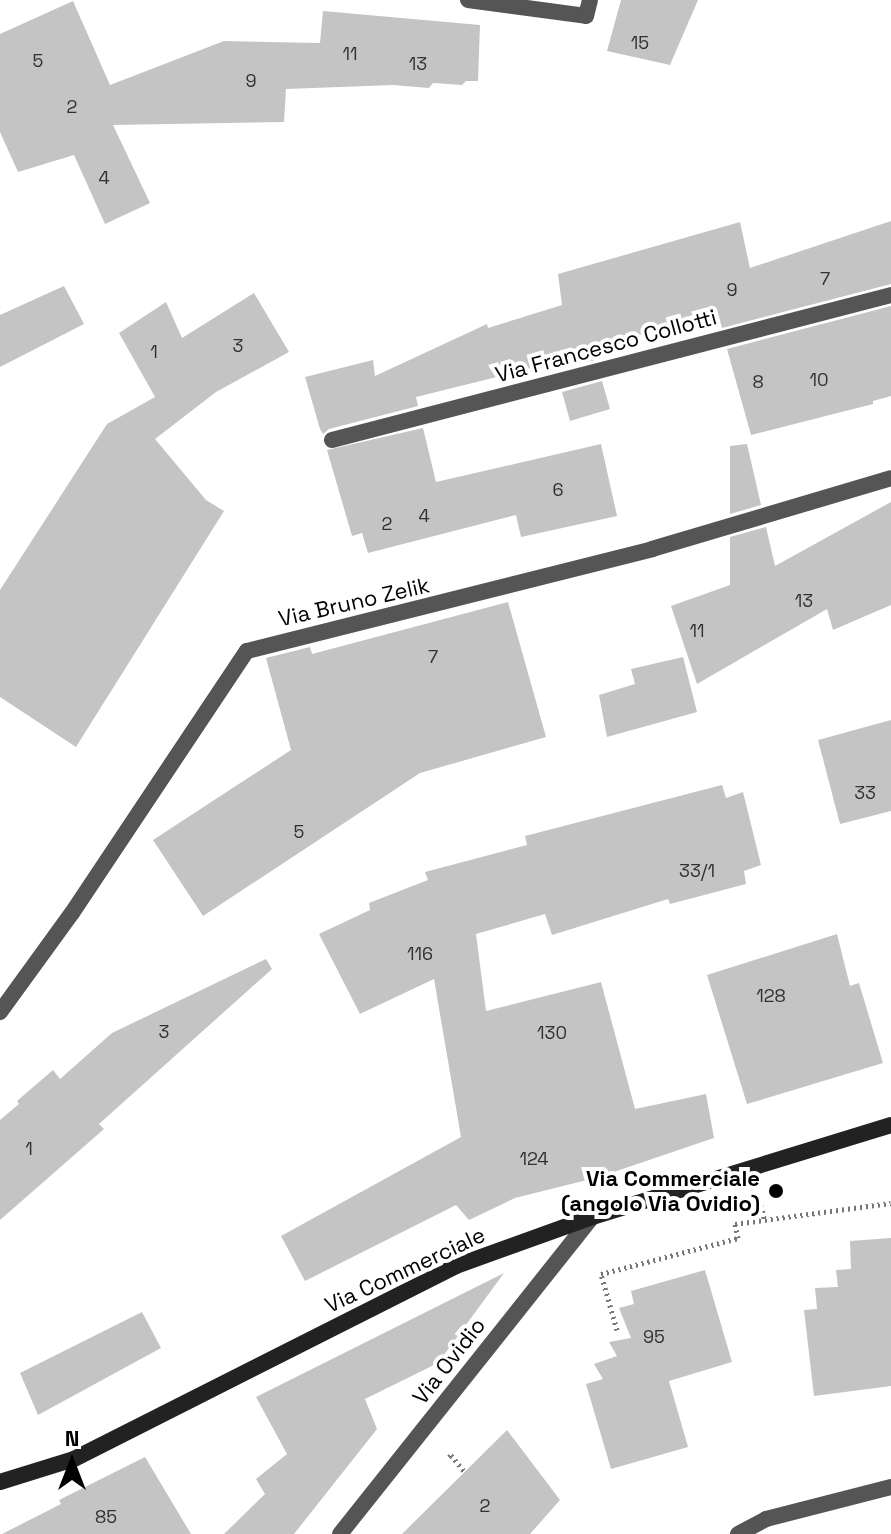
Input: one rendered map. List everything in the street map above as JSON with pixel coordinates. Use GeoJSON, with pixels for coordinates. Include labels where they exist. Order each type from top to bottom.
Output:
{"type":"FeatureCollection","features":[{"type":"Feature","properties":{"kind":"main road","name":"Via Commerciale"},"geometry":{"type":"LineString","coordinates":[[0,1482],[74,1459],[456,1266],[592,1217],[891,1125]]}},
{"type":"Feature","properties":{"kind":"street"},"geometry":{"type":"LineString","coordinates":[[468,0],[586,16],[590,0]]}},
{"type":"Feature","properties":{"kind":"street","name":"Via Francesco Collotti"},"geometry":{"type":"LineString","coordinates":[[332,440],[891,295]]}},
{"type":"Feature","properties":{"kind":"street","name":"Via Bruno Zelik"},"geometry":{"type":"LineString","coordinates":[[0,1012],[72,913],[247,651],[652,549],[891,478]]}},
{"type":"Feature","properties":{"kind":"street","name":"Via Ovidio"},"geometry":{"type":"LineString","coordinates":[[340,1534],[592,1217]]}},
{"type":"Feature","properties":{"kind":"street"},"geometry":{"type":"LineString","coordinates":[[738,1534],[766,1519],[891,1487]]}},
{"type":"Feature","properties":{"kind":"path"},"geometry":{"type":"LineString","coordinates":[[617,1330],[601,1274],[738,1238],[735,1224],[891,1203]]}},
{"type":"Feature","properties":{"kind":"building"},"geometry":{"type":"Polygon","coordinates":[[[621,0],[698,0],[670,65],[607,51],[621,0]]]}},
{"type":"Feature","properties":{"kind":"building"},"geometry":{"type":"Polygon","coordinates":[[[73,1],[110,85],[224,41],[320,43],[323,11],[480,25],[478,81],[466,81],[462,85],[433,83],[429,88],[393,85],[286,89],[284,122],[113,125],[150,203],[105,224],[74,155],[18,172],[0,132],[0,34],[73,1]]]}},
{"type":"Feature","properties":{"kind":"building"},"geometry":{"type":"Polygon","coordinates":[[[891,221],[891,284],[722,328],[717,309],[628,339],[629,345],[593,354],[595,360],[556,370],[554,363],[416,397],[418,406],[329,429],[323,434],[320,429],[305,377],[373,360],[375,376],[487,324],[488,328],[562,305],[558,274],[740,222],[750,268],[891,221]]]}},
{"type":"Feature","properties":{"kind":"building"},"geometry":{"type":"Polygon","coordinates":[[[64,286],[84,324],[0,367],[0,315],[64,286]]]}},
{"type":"Feature","properties":{"kind":"building"},"geometry":{"type":"Polygon","coordinates":[[[254,293],[289,352],[216,392],[155,439],[206,500],[224,511],[76,747],[0,697],[0,590],[107,424],[155,397],[119,333],[166,302],[182,338],[254,293]]]}},
{"type":"Feature","properties":{"kind":"building"},"geometry":{"type":"Polygon","coordinates":[[[891,306],[891,396],[873,401],[873,404],[751,435],[727,349],[891,306]]]}},
{"type":"Feature","properties":{"kind":"building"},"geometry":{"type":"Polygon","coordinates":[[[602,381],[610,409],[570,421],[562,392],[602,381]]]}},
{"type":"Feature","properties":{"kind":"building"},"geometry":{"type":"Polygon","coordinates":[[[423,428],[436,482],[601,444],[617,516],[521,537],[516,515],[368,553],[362,533],[352,536],[327,450],[423,428]]]}},
{"type":"Feature","properties":{"kind":"building"},"geometry":{"type":"Polygon","coordinates":[[[747,444],[761,505],[730,514],[730,446],[747,444]]]}},
{"type":"Feature","properties":{"kind":"building"},"geometry":{"type":"Polygon","coordinates":[[[891,502],[891,605],[833,630],[827,609],[697,684],[671,606],[730,585],[730,537],[766,527],[775,566],[891,502]]]}},
{"type":"Feature","properties":{"kind":"building"},"geometry":{"type":"Polygon","coordinates":[[[508,602],[546,737],[420,773],[203,916],[153,840],[291,750],[266,658],[310,647],[312,654],[508,602]]]}},
{"type":"Feature","properties":{"kind":"building"},"geometry":{"type":"Polygon","coordinates":[[[683,657],[697,712],[607,737],[599,695],[635,684],[631,669],[683,657]]]}},
{"type":"Feature","properties":{"kind":"building"},"geometry":{"type":"Polygon","coordinates":[[[891,720],[891,811],[840,824],[818,740],[891,720]]]}},
{"type":"Feature","properties":{"kind":"building"},"geometry":{"type":"Polygon","coordinates":[[[722,785],[726,798],[743,792],[761,865],[744,871],[746,884],[670,904],[668,899],[552,935],[545,914],[476,934],[486,1011],[601,982],[635,1109],[706,1094],[714,1138],[599,1177],[515,1198],[469,1220],[456,1205],[305,1281],[281,1236],[461,1137],[434,979],[360,1014],[319,934],[370,910],[369,903],[428,880],[425,872],[527,845],[525,836],[722,785]]]}},
{"type":"Feature","properties":{"kind":"building"},"geometry":{"type":"Polygon","coordinates":[[[837,934],[850,986],[859,983],[883,1063],[747,1104],[707,975],[837,934]]]}},
{"type":"Feature","properties":{"kind":"building"},"geometry":{"type":"Polygon","coordinates":[[[266,959],[272,969],[99,1124],[104,1129],[0,1220],[0,1120],[19,1104],[17,1101],[53,1070],[60,1079],[112,1033],[266,959]]]}},
{"type":"Feature","properties":{"kind":"building"},"geometry":{"type":"Polygon","coordinates":[[[891,1238],[891,1386],[814,1396],[804,1310],[817,1309],[815,1288],[838,1287],[836,1270],[851,1269],[850,1241],[891,1238]]]}},
{"type":"Feature","properties":{"kind":"building"},"geometry":{"type":"Polygon","coordinates":[[[705,1270],[732,1362],[669,1381],[688,1447],[611,1469],[586,1384],[603,1379],[594,1364],[617,1356],[609,1342],[631,1338],[619,1308],[634,1304],[631,1291],[705,1270]]]}},
{"type":"Feature","properties":{"kind":"building"},"geometry":{"type":"Polygon","coordinates":[[[504,1273],[438,1363],[365,1399],[377,1429],[294,1534],[224,1534],[265,1494],[256,1479],[287,1454],[256,1397],[504,1273]]]}},
{"type":"Feature","properties":{"kind":"building"},"geometry":{"type":"Polygon","coordinates":[[[142,1312],[161,1348],[38,1415],[20,1373],[142,1312]]]}},
{"type":"Feature","properties":{"kind":"building"},"geometry":{"type":"Polygon","coordinates":[[[507,1430],[560,1500],[530,1534],[402,1534],[507,1430]]]}},
{"type":"Feature","properties":{"kind":"building"},"geometry":{"type":"Polygon","coordinates":[[[145,1457],[191,1534],[2,1534],[61,1504],[59,1500],[145,1457]]]}},
{"type":"Feature","properties":{"kind":"place","name":"Via Commerciale (angolo Via Ovidio)"},"geometry":{"type":"Point","coordinates":[776,1191]}}]}
